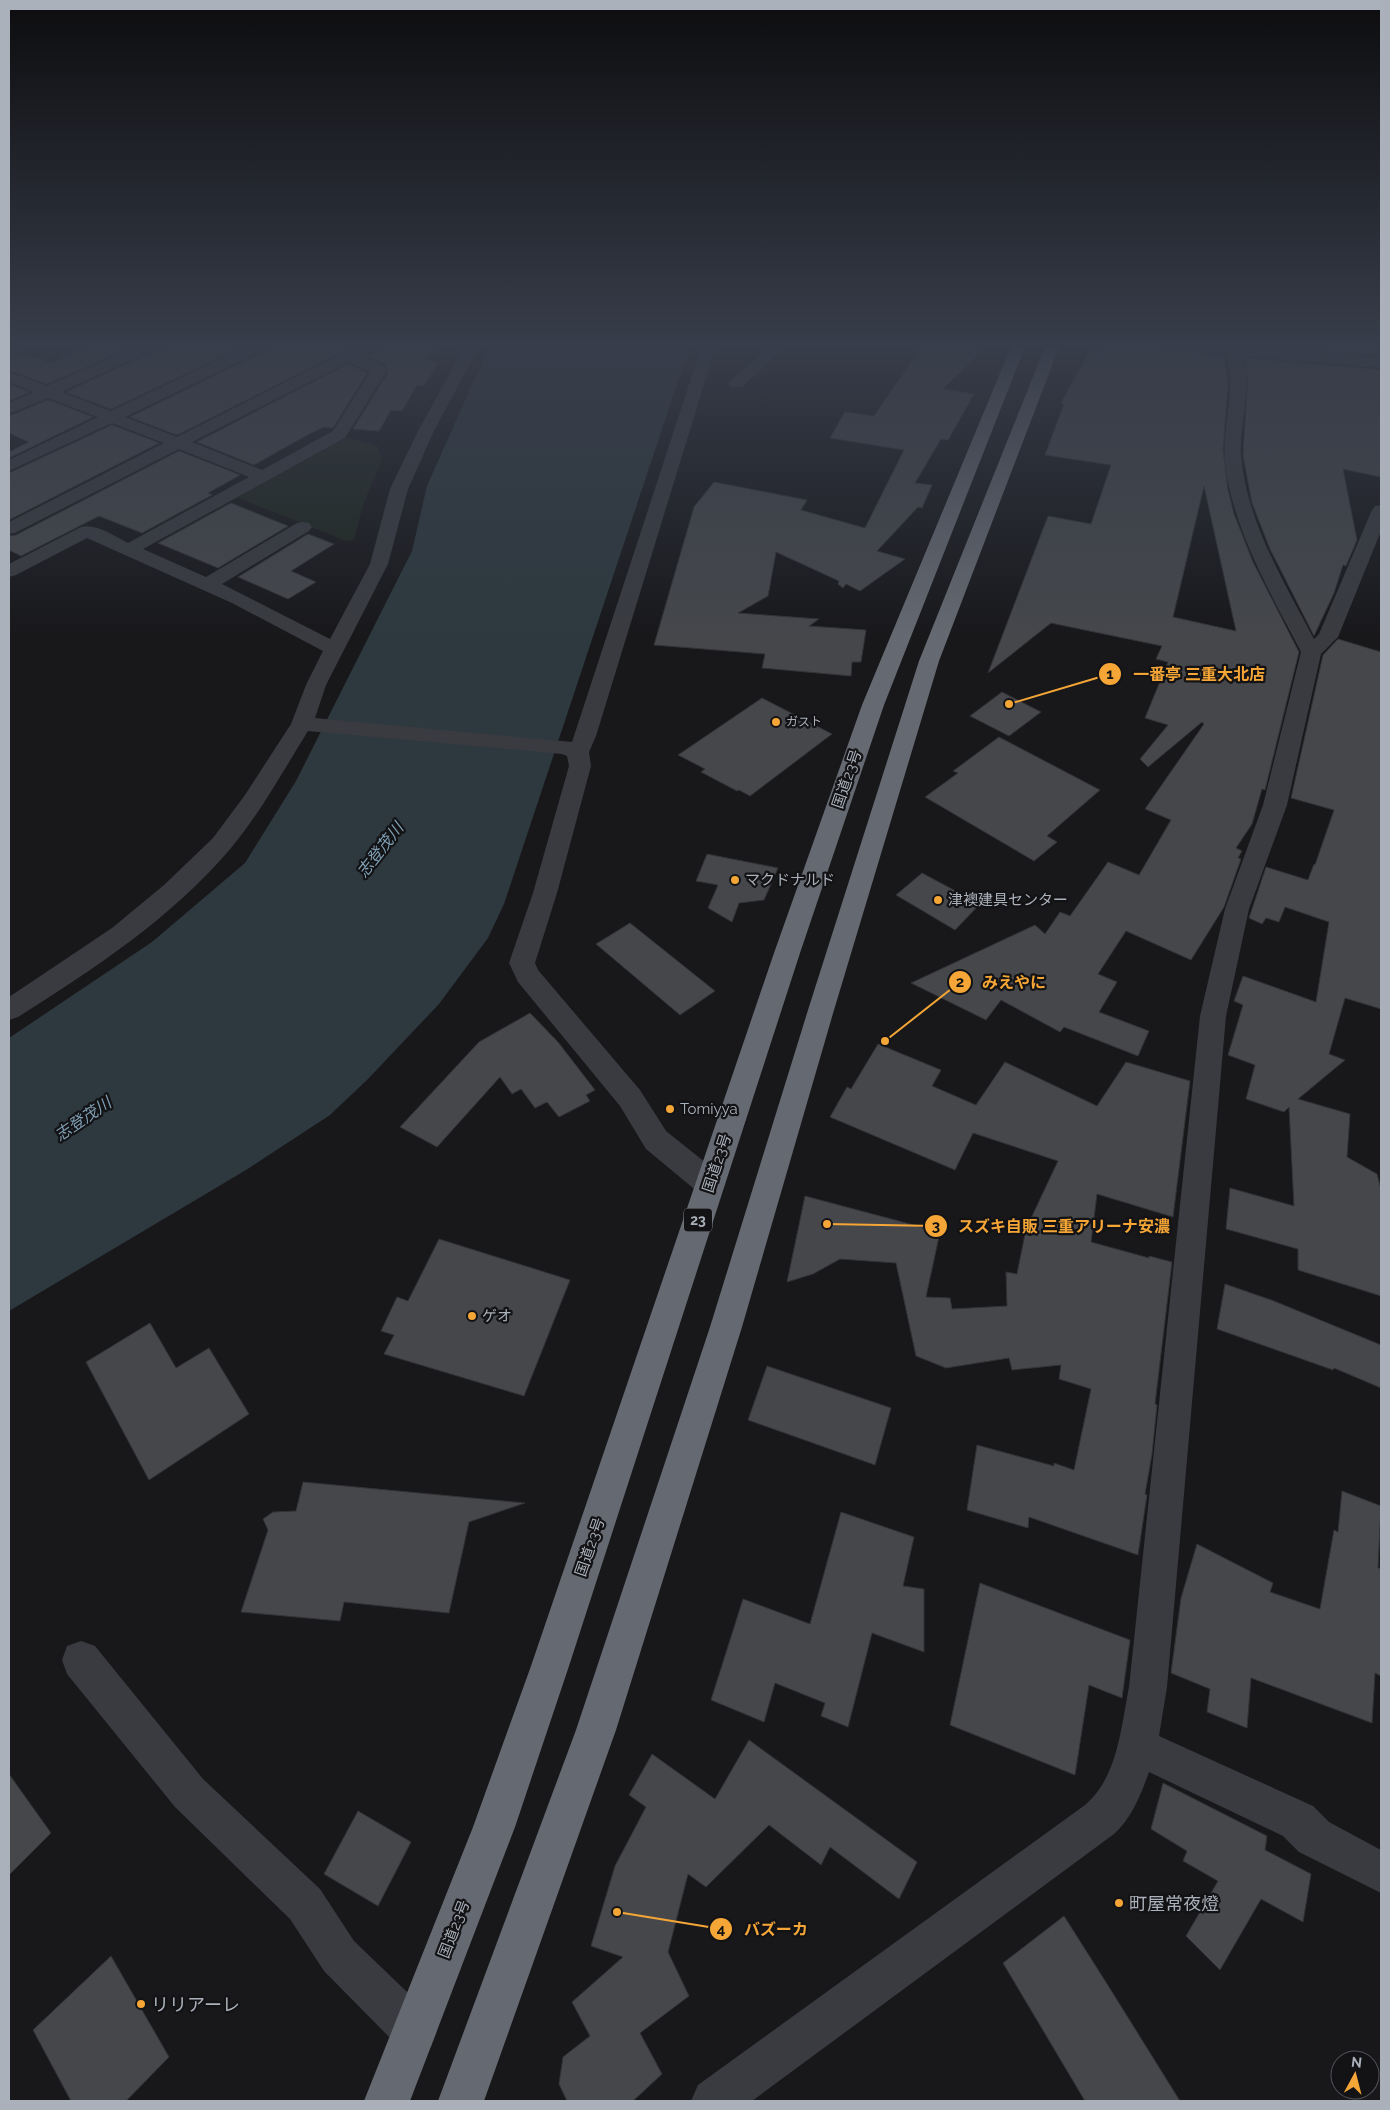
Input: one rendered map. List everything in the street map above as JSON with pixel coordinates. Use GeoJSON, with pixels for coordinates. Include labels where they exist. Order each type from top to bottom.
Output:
{"type":"FeatureCollection","features":[{"type":"Feature","properties":{"kind":"highway","name":"国道23号"},"geometry":{"type":"LineString","coordinates":[[387,2101],[500,1809],[873,705],[980,440]]}},
{"type":"Feature","properties":{"kind":"highway"},"geometry":{"type":"LineString","coordinates":[[461,2101],[602,1711],[729,1318],[928,662],[1015,440]]}},
{"type":"Feature","properties":{"kind":"street"},"geometry":{"type":"LineString","coordinates":[[9,466],[63,440]]}},
{"type":"Feature","properties":{"kind":"street"},"geometry":{"type":"LineString","coordinates":[[175,440],[263,476]]}},
{"type":"Feature","properties":{"kind":"street"},"geometry":{"type":"LineString","coordinates":[[9,529],[182,440]]}},
{"type":"Feature","properties":{"kind":"street"},"geometry":{"type":"LineString","coordinates":[[130,549],[327,440]]}},
{"type":"Feature","properties":{"kind":"street"},"geometry":{"type":"LineString","coordinates":[[9,1010],[56,981],[180,887],[222,842],[262,788],[307,724],[316,685],[379,564],[399,489],[422,440]]}},
{"type":"Feature","properties":{"kind":"street"},"geometry":{"type":"LineString","coordinates":[[572,750],[585,736],[679,440]]}},
{"type":"Feature","properties":{"kind":"street"},"geometry":{"type":"LineString","coordinates":[[1233,440],[1233,465],[1242,505],[1266,565],[1311,652]]}},
{"type":"Feature","properties":{"kind":"street"},"geometry":{"type":"LineString","coordinates":[[714,2101],[1093,1825],[1109,1810],[1121,1790],[1138,1746],[1148,1688],[1213,1016],[1237,910],[1275,805],[1311,652],[1328,637],[1381,510]]}},
{"type":"Feature","properties":{"kind":"street"},"geometry":{"type":"LineString","coordinates":[[207,585],[303,527]]}},
{"type":"Feature","properties":{"kind":"street"},"geometry":{"type":"LineString","coordinates":[[9,571],[87,530],[207,585],[334,649]]}},
{"type":"Feature","properties":{"kind":"street"},"geometry":{"type":"LineString","coordinates":[[307,724],[572,750]]}},
{"type":"Feature","properties":{"kind":"street"},"geometry":{"type":"LineString","coordinates":[[572,750],[580,766],[546,892],[522,963],[527,975],[630,1098],[656,1140],[710,1184]]}},
{"type":"Feature","properties":{"kind":"street"},"geometry":{"type":"LineString","coordinates":[[81,1660],[189,1793],[305,1904],[339,1956],[377,1996],[415,2031]]}},
{"type":"Feature","properties":{"kind":"street"},"geometry":{"type":"LineString","coordinates":[[1138,1746],[1298,1821],[1314,1837],[1381,1872]]}},
{"type":"Feature","properties":{"kind":"shaded area"},"geometry":{"type":"Polygon","coordinates":[[[342,440],[359,440],[377,446],[382,458],[363,505],[354,540],[346,541],[241,499],[240,496],[342,440]]]}},
{"type":"Feature","properties":{"kind":"water","name":"志登茂川"},"geometry":{"type":"Polygon","coordinates":[[[447,440],[658,440],[504,904],[488,938],[439,1004],[368,1079],[330,1115],[246,1170],[9,1311],[9,1038],[152,942],[245,863],[296,781],[412,551],[427,486],[447,440]]]}},
{"type":"Feature","properties":{"kind":"building"},"geometry":{"type":"Polygon","coordinates":[[[26,440],[45,440],[9,458],[9,452],[29,442],[26,440]]]}},
{"type":"Feature","properties":{"kind":"building"},"geometry":{"type":"Polygon","coordinates":[[[79,440],[152,440],[159,443],[9,520],[9,473],[79,440]]]}},
{"type":"Feature","properties":{"kind":"building"},"geometry":{"type":"Polygon","coordinates":[[[200,440],[298,440],[254,465],[197,442],[200,440]]]}},
{"type":"Feature","properties":{"kind":"building"},"geometry":{"type":"Polygon","coordinates":[[[845,440],[940,440],[915,483],[932,485],[922,508],[918,507],[877,551],[905,559],[860,591],[846,584],[843,588],[838,584],[839,581],[776,552],[768,596],[738,613],[819,619],[809,626],[866,630],[861,662],[852,662],[851,676],[762,668],[765,654],[654,645],[694,507],[714,482],[807,500],[801,510],[865,528],[904,450],[845,440]]]}},
{"type":"Feature","properties":{"kind":"building"},"geometry":{"type":"Polygon","coordinates":[[[1050,440],[1224,440],[1223,450],[1228,490],[1234,514],[1253,562],[1299,652],[1265,790],[1262,789],[1252,824],[1236,848],[1242,851],[1238,858],[1241,859],[1224,907],[1191,960],[1126,931],[1098,974],[1117,982],[1099,1012],[1149,1031],[1138,1056],[1064,1027],[1060,1032],[1001,1000],[986,1020],[911,983],[1035,925],[1045,934],[1060,912],[1070,916],[1108,862],[1139,875],[1171,820],[1145,809],[1204,724],[1202,722],[1148,767],[1140,759],[1168,725],[1145,718],[1168,662],[1156,659],[1162,646],[1051,623],[988,673],[1048,516],[1091,524],[1111,465],[1045,455],[1050,440]],[[1204,486],[1173,617],[1236,631],[1204,486]]]}},
{"type":"Feature","properties":{"kind":"building"},"geometry":{"type":"Polygon","coordinates":[[[1244,440],[1381,440],[1381,477],[1343,469],[1357,540],[1346,566],[1343,565],[1334,593],[1314,636],[1270,549],[1252,503],[1243,455],[1244,440]]]}},
{"type":"Feature","properties":{"kind":"building"},"geometry":{"type":"Polygon","coordinates":[[[179,451],[240,475],[208,493],[212,495],[142,533],[99,516],[21,556],[9,550],[9,536],[16,535],[179,451]]]}},
{"type":"Feature","properties":{"kind":"building"},"geometry":{"type":"Polygon","coordinates":[[[231,503],[288,526],[218,568],[158,543],[231,503]]]}},
{"type":"Feature","properties":{"kind":"building"},"geometry":{"type":"Polygon","coordinates":[[[308,534],[334,544],[291,571],[316,582],[288,599],[238,577],[308,534]]]}},
{"type":"Feature","properties":{"kind":"building"},"geometry":{"type":"Polygon","coordinates":[[[1338,639],[1381,652],[1381,1009],[1345,998],[1329,1054],[1345,1060],[1298,1099],[1350,1114],[1347,1157],[1377,1174],[1381,1189],[1381,1296],[1298,1270],[1298,1249],[1226,1229],[1230,1188],[1294,1206],[1289,1107],[1284,1112],[1246,1099],[1255,1065],[1228,1055],[1243,1005],[1234,1001],[1243,976],[1316,1002],[1329,922],[1285,907],[1279,922],[1266,918],[1262,924],[1249,918],[1266,867],[1308,880],[1334,810],[1291,798],[1323,655],[1338,639]]]}},
{"type":"Feature","properties":{"kind":"building"},"geometry":{"type":"Polygon","coordinates":[[[1002,692],[1041,712],[1009,736],[970,716],[1002,692]]]}},
{"type":"Feature","properties":{"kind":"building"},"geometry":{"type":"Polygon","coordinates":[[[762,698],[832,734],[750,796],[701,772],[705,769],[678,755],[762,698]]]}},
{"type":"Feature","properties":{"kind":"building"},"geometry":{"type":"Polygon","coordinates":[[[999,737],[1100,790],[1047,836],[1057,842],[1034,861],[925,797],[958,773],[953,771],[999,737]]]}},
{"type":"Feature","properties":{"kind":"building"},"geometry":{"type":"Polygon","coordinates":[[[707,854],[778,868],[764,900],[739,903],[732,922],[708,908],[718,885],[696,881],[707,854]]]}},
{"type":"Feature","properties":{"kind":"building","name":"津襖建具センター"},"geometry":{"type":"Polygon","coordinates":[[[922,873],[980,904],[955,930],[896,895],[922,873]]]}},
{"type":"Feature","properties":{"kind":"building"},"geometry":{"type":"Polygon","coordinates":[[[630,923],[715,991],[680,1015],[596,944],[630,923]]]}},
{"type":"Feature","properties":{"kind":"building"},"geometry":{"type":"Polygon","coordinates":[[[530,1013],[558,1042],[595,1090],[586,1095],[590,1101],[559,1117],[547,1102],[535,1108],[521,1089],[512,1094],[500,1077],[437,1147],[400,1127],[479,1042],[530,1013]]]}},
{"type":"Feature","properties":{"kind":"building"},"geometry":{"type":"Polygon","coordinates":[[[878,1044],[941,1070],[932,1086],[976,1105],[1005,1062],[1097,1106],[1126,1062],[1190,1081],[1173,1217],[1097,1194],[1091,1242],[1149,1258],[1149,1256],[1172,1262],[1155,1404],[1157,1405],[1152,1454],[1138,1555],[1029,1517],[1028,1528],[967,1510],[977,1445],[1054,1466],[1054,1463],[1074,1470],[1091,1389],[1059,1379],[1061,1365],[1012,1370],[1009,1358],[946,1368],[916,1356],[896,1263],[840,1259],[813,1274],[787,1282],[805,1196],[940,1232],[926,1297],[950,1298],[952,1309],[1007,1306],[1006,1272],[1017,1274],[1026,1229],[1058,1161],[973,1133],[955,1170],[830,1117],[847,1087],[851,1089],[878,1044]]]}},
{"type":"Feature","properties":{"kind":"building","name":"ゲオ"},"geometry":{"type":"Polygon","coordinates":[[[439,1239],[570,1280],[524,1396],[384,1354],[394,1335],[381,1331],[397,1297],[408,1301],[439,1239]]]}},
{"type":"Feature","properties":{"kind":"building"},"geometry":{"type":"Polygon","coordinates":[[[1225,1284],[1274,1301],[1381,1345],[1381,1388],[1334,1368],[1333,1370],[1217,1329],[1225,1284]]]}},
{"type":"Feature","properties":{"kind":"building"},"geometry":{"type":"Polygon","coordinates":[[[150,1323],[176,1368],[209,1348],[249,1414],[149,1480],[86,1362],[150,1323]]]}},
{"type":"Feature","properties":{"kind":"building"},"geometry":{"type":"Polygon","coordinates":[[[767,1366],[891,1408],[875,1465],[748,1420],[767,1366]]]}},
{"type":"Feature","properties":{"kind":"building"},"geometry":{"type":"Polygon","coordinates":[[[303,1482],[525,1503],[469,1522],[449,1613],[344,1602],[340,1621],[241,1612],[268,1530],[263,1519],[273,1512],[296,1511],[303,1482]]]}},
{"type":"Feature","properties":{"kind":"building"},"geometry":{"type":"Polygon","coordinates":[[[1342,1491],[1381,1506],[1378,1568],[1381,1568],[1381,1676],[1375,1673],[1372,1723],[1251,1678],[1247,1728],[1207,1712],[1210,1689],[1171,1673],[1181,1598],[1197,1544],[1273,1583],[1270,1592],[1320,1609],[1334,1530],[1338,1532],[1342,1491]]]}},
{"type":"Feature","properties":{"kind":"building"},"geometry":{"type":"Polygon","coordinates":[[[841,1512],[914,1537],[903,1586],[924,1589],[924,1652],[872,1633],[848,1727],[821,1716],[825,1703],[775,1683],[764,1722],[711,1700],[743,1599],[810,1624],[841,1512]]]}},
{"type":"Feature","properties":{"kind":"building"},"geometry":{"type":"Polygon","coordinates":[[[980,1583],[1130,1640],[1122,1698],[1089,1685],[1075,1775],[950,1725],[980,1583]]]}},
{"type":"Feature","properties":{"kind":"building"},"geometry":{"type":"Polygon","coordinates":[[[749,1740],[917,1862],[899,1899],[830,1847],[821,1865],[769,1825],[706,1887],[688,1874],[668,1952],[689,1996],[640,2033],[662,2074],[633,2101],[567,2101],[559,2084],[563,2057],[590,2036],[572,2002],[623,1957],[591,1946],[615,1866],[646,1807],[629,1795],[652,1754],[715,1799],[749,1740]]]}},
{"type":"Feature","properties":{"kind":"building"},"geometry":{"type":"Polygon","coordinates":[[[9,1774],[51,1833],[9,1875],[9,1774]]]}},
{"type":"Feature","properties":{"kind":"building"},"geometry":{"type":"Polygon","coordinates":[[[1163,1783],[1267,1836],[1265,1850],[1311,1874],[1303,1922],[1261,1899],[1220,1970],[1186,1936],[1218,1881],[1183,1861],[1187,1851],[1151,1829],[1163,1783]]]}},
{"type":"Feature","properties":{"kind":"building"},"geometry":{"type":"Polygon","coordinates":[[[358,1811],[411,1842],[378,1906],[324,1874],[358,1811]]]}},
{"type":"Feature","properties":{"kind":"building"},"geometry":{"type":"Polygon","coordinates":[[[1064,1916],[1180,2101],[1085,2101],[1003,1963],[1064,1916]]]}},
{"type":"Feature","properties":{"kind":"building"},"geometry":{"type":"Polygon","coordinates":[[[111,1956],[169,2057],[126,2101],[71,2101],[33,2030],[111,1956]]]}},
{"type":"Feature","properties":{"kind":"place","name":"一番亭 三重大北店"},"geometry":{"type":"Point","coordinates":[1009,704]}},
{"type":"Feature","properties":{"kind":"place","name":"ガスト"},"geometry":{"type":"Point","coordinates":[776,722]}},
{"type":"Feature","properties":{"kind":"place","name":"マクドナルド"},"geometry":{"type":"Point","coordinates":[735,880]}},
{"type":"Feature","properties":{"kind":"place","name":"津襖建具センター"},"geometry":{"type":"Point","coordinates":[938,900]}},
{"type":"Feature","properties":{"kind":"place","name":"みえやに"},"geometry":{"type":"Point","coordinates":[885,1041]}},
{"type":"Feature","properties":{"kind":"place","name":"Tomiyya"},"geometry":{"type":"Point","coordinates":[670,1109]}},
{"type":"Feature","properties":{"kind":"place","name":"スズキ自販 三重アリーナ安濃"},"geometry":{"type":"Point","coordinates":[827,1224]}},
{"type":"Feature","properties":{"kind":"place","name":"ゲオ"},"geometry":{"type":"Point","coordinates":[472,1316]}},
{"type":"Feature","properties":{"kind":"place","name":"町屋常夜燈"},"geometry":{"type":"Point","coordinates":[1119,1903]}},
{"type":"Feature","properties":{"kind":"place","name":"バズーカ"},"geometry":{"type":"Point","coordinates":[617,1912]}},
{"type":"Feature","properties":{"kind":"place","name":"リリアーレ"},"geometry":{"type":"Point","coordinates":[141,2004]}}]}
